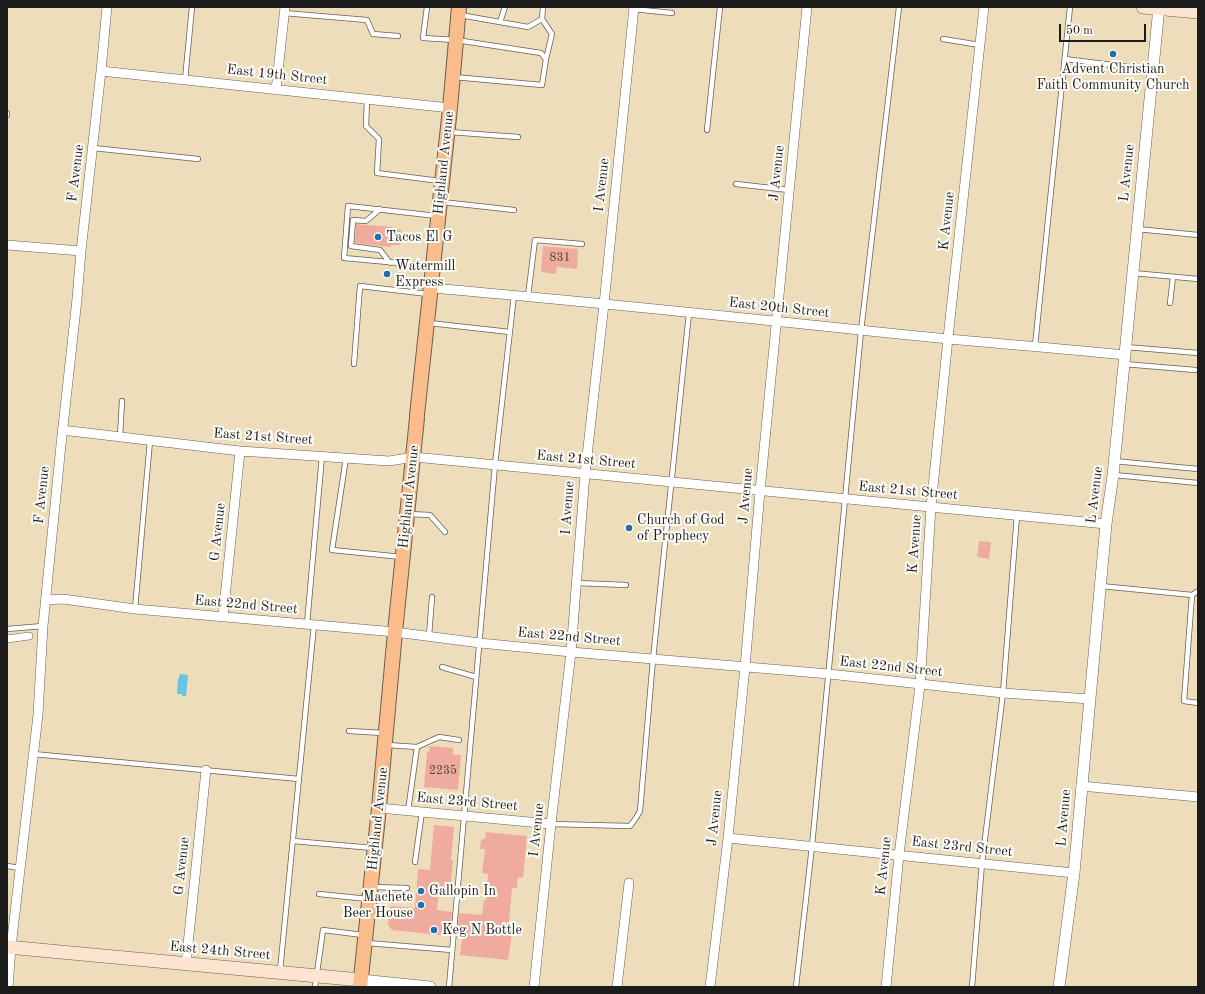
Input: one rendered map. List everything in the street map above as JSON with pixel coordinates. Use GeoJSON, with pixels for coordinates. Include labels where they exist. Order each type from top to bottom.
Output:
{"type":"FeatureCollection","features":[{"type":"Feature","properties":{"kind":"main road"},"geometry":{"type":"LineString","coordinates":[[1143,7],[1198,12]]}},
{"type":"Feature","properties":{"kind":"main road","name":"Highland Avenue"},"geometry":{"type":"LineString","coordinates":[[360,984],[386,739],[417,416],[450,108],[458,11]]}},
{"type":"Feature","properties":{"kind":"main road","name":"East 24th Street"},"geometry":{"type":"LineString","coordinates":[[9,947],[280,972],[316,982],[360,984]]}},
{"type":"Feature","properties":{"kind":"street","name":"F Avenue"},"geometry":{"type":"LineString","coordinates":[[8,987],[9,947],[38,715],[43,626],[62,430],[107,7]]}},
{"type":"Feature","properties":{"kind":"street","name":"J Avenue"},"geometry":{"type":"LineString","coordinates":[[710,987],[728,838],[745,667],[760,491],[807,7]]}},
{"type":"Feature","properties":{"kind":"street","name":"K Avenue"},"geometry":{"type":"LineString","coordinates":[[886,987],[899,855],[920,685],[931,507],[984,7]]}},
{"type":"Feature","properties":{"kind":"street","name":"I Avenue"},"geometry":{"type":"LineString","coordinates":[[534,987],[571,652],[585,474],[634,8]]}},
{"type":"Feature","properties":{"kind":"street","name":"L Avenue"},"geometry":{"type":"LineString","coordinates":[[1059,987],[1074,873],[1106,524],[1113,475],[1158,8]]}},
{"type":"Feature","properties":{"kind":"street"},"geometry":{"type":"LineString","coordinates":[[276,90],[284,10]]}},
{"type":"Feature","properties":{"kind":"street","name":"East 19th Street"},"geometry":{"type":"LineString","coordinates":[[101,71],[450,108]]}},
{"type":"Feature","properties":{"kind":"street"},"geometry":{"type":"LineString","coordinates":[[7,245],[81,251]]}},
{"type":"Feature","properties":{"kind":"street","name":"East 20th Street"},"geometry":{"type":"LineString","coordinates":[[430,291],[528,296],[1125,355]]}},
{"type":"Feature","properties":{"kind":"street","name":"East 21st Street"},"geometry":{"type":"LineString","coordinates":[[62,430],[240,451],[389,461],[414,457],[1106,524]]}},
{"type":"Feature","properties":{"kind":"street","name":"G Avenue"},"geometry":{"type":"LineString","coordinates":[[223,617],[240,451]]}},
{"type":"Feature","properties":{"kind":"street","name":"East 22nd Street"},"geometry":{"type":"LineString","coordinates":[[46,600],[63,599],[223,617],[396,632],[480,643],[571,652],[829,674],[1003,693],[1090,699]]}},
{"type":"Feature","properties":{"kind":"street"},"geometry":{"type":"LineString","coordinates":[[7,639],[28,636]]}},
{"type":"Feature","properties":{"kind":"street","name":"G Avenue"},"geometry":{"type":"LineString","coordinates":[[186,964],[206,770]]}},
{"type":"Feature","properties":{"kind":"street"},"geometry":{"type":"LineString","coordinates":[[1081,786],[1198,797]]}},
{"type":"Feature","properties":{"kind":"street","name":"East 23rd Street"},"geometry":{"type":"LineString","coordinates":[[379,808],[551,824]]}},
{"type":"Feature","properties":{"kind":"street","name":"East 23rd Street"},"geometry":{"type":"LineString","coordinates":[[728,838],[1074,873]]}},
{"type":"Feature","properties":{"kind":"street"},"geometry":{"type":"LineString","coordinates":[[617,987],[629,883]]}},
{"type":"Feature","properties":{"kind":"street","name":"East 24th Street"},"geometry":{"type":"LineString","coordinates":[[360,984],[430,987]]}},
{"type":"Feature","properties":{"kind":"lane"},"geometry":{"type":"LineString","coordinates":[[185,80],[192,7]]}},
{"type":"Feature","properties":{"kind":"lane"},"geometry":{"type":"LineString","coordinates":[[427,7],[423,38],[456,40],[541,53],[546,59]]}},
{"type":"Feature","properties":{"kind":"lane"},"geometry":{"type":"LineString","coordinates":[[500,22],[505,7]]}},
{"type":"Feature","properties":{"kind":"lane"},"geometry":{"type":"LineString","coordinates":[[453,77],[542,85],[552,34],[542,19],[543,7]]}},
{"type":"Feature","properties":{"kind":"lane"},"geometry":{"type":"LineString","coordinates":[[707,130],[720,7]]}},
{"type":"Feature","properties":{"kind":"lane"},"geometry":{"type":"LineString","coordinates":[[796,987],[812,846],[861,330],[899,7]]}},
{"type":"Feature","properties":{"kind":"lane"},"geometry":{"type":"LineString","coordinates":[[1035,346],[1070,7]]}},
{"type":"Feature","properties":{"kind":"lane"},"geometry":{"type":"LineString","coordinates":[[634,8],[672,13]]}},
{"type":"Feature","properties":{"kind":"lane"},"geometry":{"type":"LineString","coordinates":[[284,10],[368,20],[373,34],[398,36]]}},
{"type":"Feature","properties":{"kind":"lane"},"geometry":{"type":"LineString","coordinates":[[458,11],[500,22],[528,27],[542,19]]}},
{"type":"Feature","properties":{"kind":"lane"},"geometry":{"type":"LineString","coordinates":[[943,39],[980,45]]}},
{"type":"Feature","properties":{"kind":"lane"},"geometry":{"type":"LineString","coordinates":[[1065,59],[1152,70]]}},
{"type":"Feature","properties":{"kind":"lane"},"geometry":{"type":"LineString","coordinates":[[367,99],[366,126],[379,139],[377,173],[442,181]]}},
{"type":"Feature","properties":{"kind":"lane"},"geometry":{"type":"LineString","coordinates":[[447,132],[518,137]]}},
{"type":"Feature","properties":{"kind":"lane"},"geometry":{"type":"LineString","coordinates":[[92,148],[198,159]]}},
{"type":"Feature","properties":{"kind":"lane"},"geometry":{"type":"LineString","coordinates":[[736,184],[789,190]]}},
{"type":"Feature","properties":{"kind":"lane"},"geometry":{"type":"LineString","coordinates":[[440,202],[514,210]]}},
{"type":"Feature","properties":{"kind":"lane"},"geometry":{"type":"LineString","coordinates":[[433,266],[344,258],[348,206],[438,217]]}},
{"type":"Feature","properties":{"kind":"lane"},"geometry":{"type":"LineString","coordinates":[[380,210],[366,221],[353,220],[351,246],[380,250],[390,262]]}},
{"type":"Feature","properties":{"kind":"lane"},"geometry":{"type":"LineString","coordinates":[[1137,229],[1198,234]]}},
{"type":"Feature","properties":{"kind":"lane"},"geometry":{"type":"LineString","coordinates":[[528,296],[535,240],[582,244]]}},
{"type":"Feature","properties":{"kind":"lane"},"geometry":{"type":"LineString","coordinates":[[1133,273],[1198,279]]}},
{"type":"Feature","properties":{"kind":"lane"},"geometry":{"type":"LineString","coordinates":[[1170,303],[1173,277]]}},
{"type":"Feature","properties":{"kind":"lane"},"geometry":{"type":"LineString","coordinates":[[354,364],[360,286],[430,291]]}},
{"type":"Feature","properties":{"kind":"lane"},"geometry":{"type":"LineString","coordinates":[[449,987],[495,465],[514,295]]}},
{"type":"Feature","properties":{"kind":"lane"},"geometry":{"type":"LineString","coordinates":[[551,824],[630,826],[640,811],[653,659],[689,313]]}},
{"type":"Feature","properties":{"kind":"lane"},"geometry":{"type":"LineString","coordinates":[[427,322],[510,332]]}},
{"type":"Feature","properties":{"kind":"lane"},"geometry":{"type":"LineString","coordinates":[[1125,355],[1198,353]]}},
{"type":"Feature","properties":{"kind":"lane"},"geometry":{"type":"LineString","coordinates":[[1125,355],[1195,370]]}},
{"type":"Feature","properties":{"kind":"lane"},"geometry":{"type":"LineString","coordinates":[[120,437],[122,401]]}},
{"type":"Feature","properties":{"kind":"lane"},"geometry":{"type":"LineString","coordinates":[[135,608],[150,441]]}},
{"type":"Feature","properties":{"kind":"lane"},"geometry":{"type":"LineString","coordinates":[[280,972],[299,779],[322,456]]}},
{"type":"Feature","properties":{"kind":"lane"},"geometry":{"type":"LineString","coordinates":[[346,458],[332,550],[403,557]]}},
{"type":"Feature","properties":{"kind":"lane"},"geometry":{"type":"LineString","coordinates":[[1114,461],[1198,469]]}},
{"type":"Feature","properties":{"kind":"lane"},"geometry":{"type":"LineString","coordinates":[[1113,475],[1198,483]]}},
{"type":"Feature","properties":{"kind":"lane"},"geometry":{"type":"LineString","coordinates":[[407,514],[430,515],[445,532]]}},
{"type":"Feature","properties":{"kind":"lane"},"geometry":{"type":"LineString","coordinates":[[972,987],[982,863],[1003,693],[1017,515]]}},
{"type":"Feature","properties":{"kind":"lane"},"geometry":{"type":"LineString","coordinates":[[577,583],[626,585]]}},
{"type":"Feature","properties":{"kind":"lane"},"geometry":{"type":"LineString","coordinates":[[1101,586],[1192,595],[1198,591]]}},
{"type":"Feature","properties":{"kind":"lane"},"geometry":{"type":"LineString","coordinates":[[1192,595],[1184,701],[1198,703]]}},
{"type":"Feature","properties":{"kind":"lane"},"geometry":{"type":"LineString","coordinates":[[429,636],[432,597]]}},
{"type":"Feature","properties":{"kind":"lane"},"geometry":{"type":"LineString","coordinates":[[7,629],[43,626]]}},
{"type":"Feature","properties":{"kind":"lane"},"geometry":{"type":"LineString","coordinates":[[442,667],[476,677]]}},
{"type":"Feature","properties":{"kind":"lane"},"geometry":{"type":"LineString","coordinates":[[349,731],[417,747],[439,737],[459,740]]}},
{"type":"Feature","properties":{"kind":"lane"},"geometry":{"type":"LineString","coordinates":[[408,811],[417,747]]}},
{"type":"Feature","properties":{"kind":"lane"},"geometry":{"type":"LineString","coordinates":[[33,754],[299,779]]}},
{"type":"Feature","properties":{"kind":"lane"},"geometry":{"type":"LineString","coordinates":[[415,862],[422,812]]}},
{"type":"Feature","properties":{"kind":"lane"},"geometry":{"type":"LineString","coordinates":[[293,841],[375,848]]}},
{"type":"Feature","properties":{"kind":"lane"},"geometry":{"type":"LineString","coordinates":[[7,866],[20,868]]}},
{"type":"Feature","properties":{"kind":"lane"},"geometry":{"type":"LineString","coordinates":[[319,894],[370,893],[407,888]]}},
{"type":"Feature","properties":{"kind":"lane"},"geometry":{"type":"LineString","coordinates":[[316,982],[323,930],[365,939],[452,950]]}},
{"type":"Feature","properties":{"kind":"water"},"geometry":{"type":"Polygon","coordinates":[[[180,674],[188,675],[186,696],[177,694],[180,674]]]}},
{"type":"Feature","properties":{"kind":"building","name":"Tacos El G"},"geometry":{"type":"Polygon","coordinates":[[[356,224],[393,227],[393,229],[401,230],[400,245],[391,245],[391,247],[355,243],[356,224]]]}},
{"type":"Feature","properties":{"kind":"building"},"geometry":{"type":"Polygon","coordinates":[[[543,246],[578,249],[577,269],[557,267],[556,274],[541,272],[543,246]]]}},
{"type":"Feature","properties":{"kind":"building"},"geometry":{"type":"Polygon","coordinates":[[[979,541],[991,542],[989,559],[977,557],[979,541]]]}},
{"type":"Feature","properties":{"kind":"building"},"geometry":{"type":"Polygon","coordinates":[[[430,746],[453,748],[453,755],[461,755],[458,790],[424,787],[427,752],[429,752],[430,746]]]}},
{"type":"Feature","properties":{"kind":"building"},"geometry":{"type":"Polygon","coordinates":[[[434,825],[454,827],[450,893],[439,892],[437,910],[452,912],[450,936],[392,930],[388,925],[390,906],[415,908],[418,869],[430,870],[434,825]]]}},
{"type":"Feature","properties":{"kind":"building"},"geometry":{"type":"Polygon","coordinates":[[[486,832],[527,836],[523,878],[518,877],[517,888],[512,888],[508,933],[512,933],[508,960],[460,955],[462,938],[457,937],[459,913],[482,915],[484,900],[486,900],[487,896],[488,874],[482,873],[485,849],[480,849],[481,840],[485,839],[486,832]]]}},
{"type":"Feature","properties":{"kind":"place","name":"Advent Christian Faith Community Church"},"geometry":{"type":"Point","coordinates":[1113,54]}},
{"type":"Feature","properties":{"kind":"place","name":"Tacos El G"},"geometry":{"type":"Point","coordinates":[378,237]}},
{"type":"Feature","properties":{"kind":"place","name":"Watermill Express"},"geometry":{"type":"Point","coordinates":[387,274]}},
{"type":"Feature","properties":{"kind":"place","name":"Church of God of Prophecy"},"geometry":{"type":"Point","coordinates":[629,528]}},
{"type":"Feature","properties":{"kind":"place","name":"Gallopin In"},"geometry":{"type":"Point","coordinates":[421,891]}},
{"type":"Feature","properties":{"kind":"place","name":"Machete Beer House"},"geometry":{"type":"Point","coordinates":[421,905]}},
{"type":"Feature","properties":{"kind":"place","name":"Keg N Bottle"},"geometry":{"type":"Point","coordinates":[434,930]}}]}
